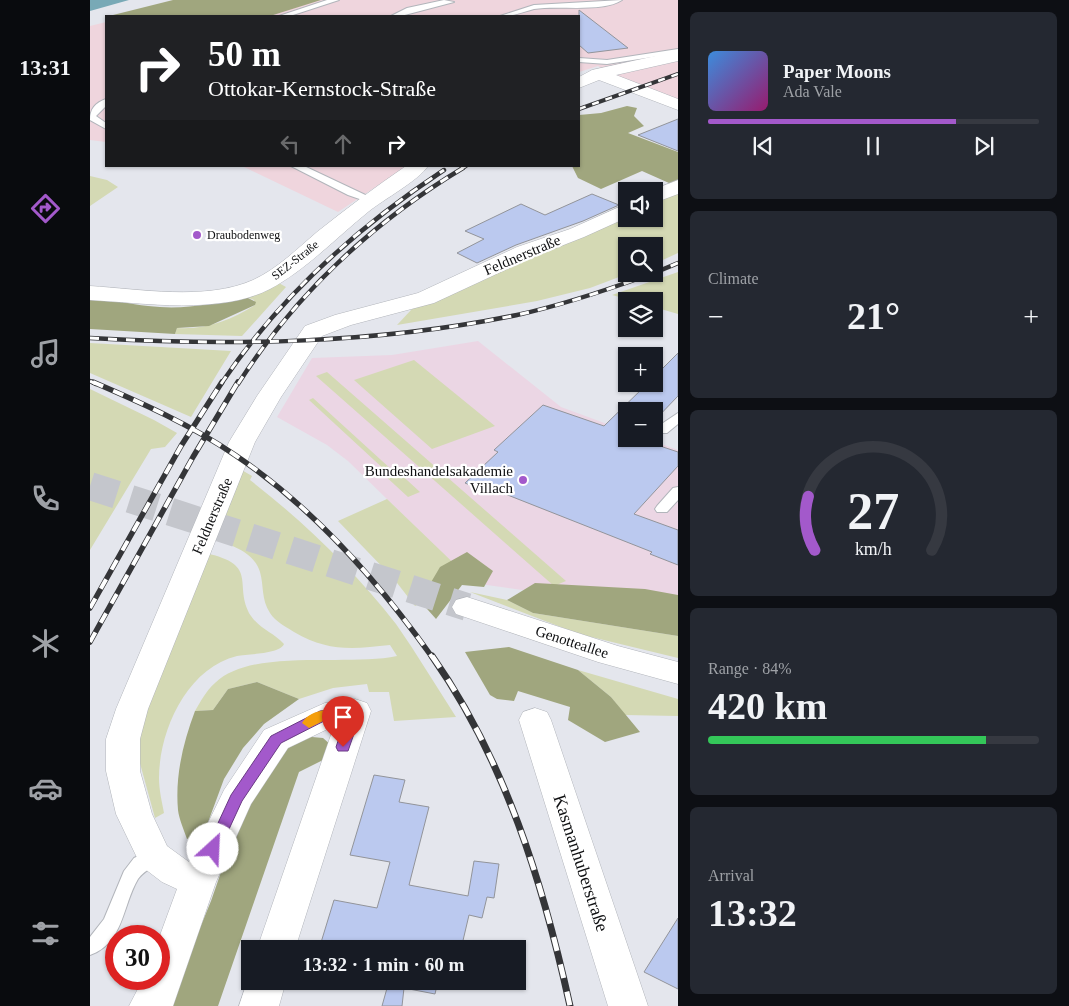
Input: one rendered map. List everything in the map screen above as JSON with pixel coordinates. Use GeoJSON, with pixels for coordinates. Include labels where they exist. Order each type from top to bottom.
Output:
{"type":"FeatureCollection","features":[{"type":"Feature","properties":{"kind":"street"},"geometry":{"type":"LineString","coordinates":[[580,83],[598,74],[678,56]]}},
{"type":"Feature","properties":{"kind":"street"},"geometry":{"type":"LineString","coordinates":[[598,74],[673,99]]}},
{"type":"Feature","properties":{"kind":"street","name":"SEZ-Straße"},"geometry":{"type":"LineString","coordinates":[[90,293],[185,299],[217,296],[260,285],[280,273],[370,200],[418,167]]}},
{"type":"Feature","properties":{"kind":"street"},"geometry":{"type":"LineString","coordinates":[[663,193],[678,186]]}},
{"type":"Feature","properties":{"kind":"street","name":"Feldnerstraße"},"geometry":{"type":"LineString","coordinates":[[198,882],[175,872],[154,856],[134,814],[123,771],[123,740],[132,709],[242,442],[269,396],[299,355],[313,331],[342,320],[426,298],[525,252],[618,214]]}},
{"type":"Feature","properties":{"kind":"street","name":"Genotteallee"},"geometry":{"type":"LineString","coordinates":[[467,607],[609,654],[678,673]]}},
{"type":"Feature","properties":{"kind":"street"},"geometry":{"type":"LineString","coordinates":[[149,1006],[155,1001],[198,882],[236,799],[276,739],[325,715],[355,711],[279,940]]}},
{"type":"Feature","properties":{"kind":"street","name":"Kasmanhuberstraße"},"geometry":{"type":"LineString","coordinates":[[535,720],[628,1006]]}},
{"type":"Feature","properties":{"kind":"street"},"geometry":{"type":"LineString","coordinates":[[258,1006],[263,990]]}},
{"type":"Feature","properties":{"kind":"lane"},"geometry":{"type":"LineString","coordinates":[[286,15],[335,0]]}},
{"type":"Feature","properties":{"kind":"lane"},"geometry":{"type":"LineString","coordinates":[[398,15],[410,10],[450,2],[448,0]]}},
{"type":"Feature","properties":{"kind":"lane"},"geometry":{"type":"LineString","coordinates":[[527,0],[534,7]]}},
{"type":"Feature","properties":{"kind":"lane"},"geometry":{"type":"LineString","coordinates":[[507,15],[534,7],[606,3],[618,0]]}},
{"type":"Feature","properties":{"kind":"lane"},"geometry":{"type":"LineString","coordinates":[[580,60],[607,62],[678,51]]}},
{"type":"Feature","properties":{"kind":"lane"},"geometry":{"type":"LineString","coordinates":[[105,103],[98,107],[92,116],[95,121],[105,126]]}},
{"type":"Feature","properties":{"kind":"lane"},"geometry":{"type":"LineString","coordinates":[[298,167],[370,200]]}},
{"type":"Feature","properties":{"kind":"lane"},"geometry":{"type":"LineString","coordinates":[[663,429],[678,417]]}},
{"type":"Feature","properties":{"kind":"lane"},"geometry":{"type":"LineString","coordinates":[[662,509],[678,490]]}},
{"type":"Feature","properties":{"kind":"lane"},"geometry":{"type":"LineString","coordinates":[[90,947],[108,930],[130,878],[138,866],[154,856]]}},
{"type":"Feature","properties":{"kind":"shaded area"},"geometry":{"type":"Polygon","coordinates":[[[193,0],[678,0],[678,103],[616,78],[598,66],[580,72],[580,15],[131,15],[193,0]]]}},
{"type":"Feature","properties":{"kind":"shaded area"},"geometry":{"type":"Polygon","coordinates":[[[105,22],[105,142],[90,140],[90,26],[105,22]]]}},
{"type":"Feature","properties":{"kind":"shaded area"},"geometry":{"type":"Polygon","coordinates":[[[244,167],[406,167],[338,212],[244,167]]]}},
{"type":"Feature","properties":{"kind":"shaded area","name":"Bundeshandelsakademie Villach"},"geometry":{"type":"Polygon","coordinates":[[[478,341],[561,407],[618,428],[618,447],[663,447],[663,445],[678,450],[678,612],[473,583],[348,461],[327,445],[277,417],[312,358],[392,355],[478,341]]]}},
{"type":"Feature","properties":{"kind":"green space"},"geometry":{"type":"Polygon","coordinates":[[[173,0],[321,0],[273,15],[113,15],[173,0]]]}},
{"type":"Feature","properties":{"kind":"green space"},"geometry":{"type":"Polygon","coordinates":[[[627,106],[637,108],[634,116],[644,126],[628,133],[678,152],[678,191],[663,188],[669,183],[642,171],[601,189],[578,178],[572,167],[580,167],[580,115],[601,113],[627,106]]]}},
{"type":"Feature","properties":{"kind":"green space"},"geometry":{"type":"Polygon","coordinates":[[[90,176],[107,180],[118,187],[90,206],[90,176]]]}},
{"type":"Feature","properties":{"kind":"green space"},"geometry":{"type":"Polygon","coordinates":[[[678,191],[678,253],[663,260],[663,237],[618,237],[618,277],[590,288],[537,301],[397,325],[412,309],[618,218],[618,227],[663,227],[663,197],[678,191]]]}},
{"type":"Feature","properties":{"kind":"green space"},"geometry":{"type":"Polygon","coordinates":[[[678,272],[678,314],[663,310],[663,292],[621,292],[649,282],[663,282],[663,277],[678,272]]]}},
{"type":"Feature","properties":{"kind":"green space"},"geometry":{"type":"Polygon","coordinates":[[[277,282],[286,287],[242,336],[175,334],[177,328],[208,326],[237,315],[255,305],[254,300],[244,296],[277,282]]]}},
{"type":"Feature","properties":{"kind":"green space"},"geometry":{"type":"Polygon","coordinates":[[[244,296],[256,302],[255,305],[209,326],[177,328],[175,334],[90,329],[90,299],[112,300],[148,306],[185,307],[221,302],[244,296]]]}},
{"type":"Feature","properties":{"kind":"green space"},"geometry":{"type":"Polygon","coordinates":[[[90,343],[231,351],[191,417],[90,373],[90,343]]]}},
{"type":"Feature","properties":{"kind":"green space"},"geometry":{"type":"Polygon","coordinates":[[[414,360],[495,426],[432,449],[354,380],[414,360]]]}},
{"type":"Feature","properties":{"kind":"green space"},"geometry":{"type":"Polygon","coordinates":[[[327,372],[566,581],[554,586],[316,376],[327,372]]]}},
{"type":"Feature","properties":{"kind":"green space"},"geometry":{"type":"Polygon","coordinates":[[[90,389],[177,433],[165,447],[151,449],[90,550],[90,389]]]}},
{"type":"Feature","properties":{"kind":"green space"},"geometry":{"type":"Polygon","coordinates":[[[313,398],[392,470],[395,469],[420,492],[408,497],[383,474],[387,472],[309,400],[313,398]]]}},
{"type":"Feature","properties":{"kind":"green space"},"geometry":{"type":"Polygon","coordinates":[[[240,469],[252,476],[250,480],[309,530],[346,566],[380,604],[419,658],[456,717],[394,721],[389,692],[369,692],[367,684],[333,688],[299,699],[257,682],[228,689],[213,710],[195,711],[206,693],[215,683],[231,672],[252,665],[301,660],[376,659],[397,656],[390,645],[341,648],[318,643],[294,632],[272,616],[265,603],[257,565],[240,549],[211,538],[240,469]]]}},
{"type":"Feature","properties":{"kind":"green space"},"geometry":{"type":"Polygon","coordinates":[[[387,499],[469,578],[415,606],[394,579],[338,521],[387,499]]]}},
{"type":"Feature","properties":{"kind":"green space"},"geometry":{"type":"Polygon","coordinates":[[[467,552],[493,571],[484,587],[462,585],[436,619],[420,601],[440,567],[467,552]]]}},
{"type":"Feature","properties":{"kind":"green space"},"geometry":{"type":"Polygon","coordinates":[[[205,553],[222,558],[239,570],[242,577],[246,605],[251,616],[284,644],[277,650],[237,656],[219,663],[190,687],[170,722],[164,741],[159,778],[164,813],[155,818],[138,756],[142,723],[205,553]]]}},
{"type":"Feature","properties":{"kind":"green space"},"geometry":{"type":"Polygon","coordinates":[[[535,583],[645,589],[678,595],[678,636],[533,613],[507,600],[535,583]]]}},
{"type":"Feature","properties":{"kind":"green space"},"geometry":{"type":"Polygon","coordinates":[[[470,592],[507,600],[533,613],[678,636],[678,658],[579,634],[470,592]]]}},
{"type":"Feature","properties":{"kind":"green space"},"geometry":{"type":"Polygon","coordinates":[[[509,647],[578,670],[611,697],[640,732],[605,742],[568,720],[570,707],[518,691],[514,701],[497,699],[490,695],[465,652],[509,647]]]}},
{"type":"Feature","properties":{"kind":"green space"},"geometry":{"type":"Polygon","coordinates":[[[578,670],[678,699],[678,716],[625,715],[611,697],[578,670]]]}},
{"type":"Feature","properties":{"kind":"green space"},"geometry":{"type":"Polygon","coordinates":[[[257,682],[299,699],[264,724],[243,748],[224,779],[207,825],[199,834],[187,839],[180,821],[177,797],[184,747],[195,711],[213,710],[228,689],[257,682]]]}},
{"type":"Feature","properties":{"kind":"green space"},"geometry":{"type":"Polygon","coordinates":[[[301,736],[323,738],[331,745],[327,758],[299,772],[218,1006],[166,1006],[211,901],[242,812],[280,750],[301,736]]]}},
{"type":"Feature","properties":{"kind":"water"},"geometry":{"type":"Polygon","coordinates":[[[90,0],[129,0],[90,11],[90,0]]]}},
{"type":"Feature","properties":{"kind":"building"},"geometry":{"type":"Polygon","coordinates":[[[579,10],[628,48],[588,53],[580,46],[579,10]]]}},
{"type":"Feature","properties":{"kind":"building"},"geometry":{"type":"Polygon","coordinates":[[[678,119],[678,151],[638,135],[678,119]]]}},
{"type":"Feature","properties":{"kind":"building"},"geometry":{"type":"Polygon","coordinates":[[[592,194],[618,205],[583,221],[516,245],[477,263],[457,253],[484,239],[465,231],[521,204],[545,215],[592,194]]]}},
{"type":"Feature","properties":{"kind":"building"},"geometry":{"type":"Polygon","coordinates":[[[678,353],[678,396],[663,412],[663,402],[629,402],[639,392],[663,392],[663,368],[678,353]]]}},
{"type":"Feature","properties":{"kind":"building"},"geometry":{"type":"Polygon","coordinates":[[[543,405],[604,426],[618,412],[618,447],[663,447],[678,452],[678,466],[634,514],[678,530],[678,565],[650,554],[652,552],[495,490],[492,494],[465,483],[498,452],[494,450],[543,405]]]}},
{"type":"Feature","properties":{"kind":"building"},"geometry":{"type":"Polygon","coordinates":[[[374,775],[405,780],[399,802],[429,807],[409,885],[468,896],[474,861],[499,864],[494,898],[487,897],[482,918],[469,915],[463,940],[322,940],[334,900],[377,908],[390,862],[350,855],[374,775]]]}},
{"type":"Feature","properties":{"kind":"building"},"geometry":{"type":"Polygon","coordinates":[[[678,918],[678,989],[644,972],[678,918]]]}},
{"type":"Feature","properties":{"kind":"building"},"geometry":{"type":"Polygon","coordinates":[[[386,990],[404,990],[402,1006],[382,1006],[386,990]]]}},
{"type":"Feature","properties":{"kind":"building"},"geometry":{"type":"Polygon","coordinates":[[[414,990],[436,990],[435,994],[414,990]]]}},
{"type":"Feature","properties":{"kind":"tunnel"},"geometry":{"type":"LineString","coordinates":[[90,486],[467,607]]}},
{"type":"Feature","properties":{"kind":"railway"},"geometry":{"type":"LineString","coordinates":[[580,109],[678,74]]}},
{"type":"Feature","properties":{"kind":"railway"},"geometry":{"type":"LineString","coordinates":[[268,341],[311,291],[367,237],[398,212],[463,168]]}},
{"type":"Feature","properties":{"kind":"railway"},"geometry":{"type":"LineString","coordinates":[[252,342],[294,293],[350,240],[444,170]]}},
{"type":"Feature","properties":{"kind":"railway"},"geometry":{"type":"LineString","coordinates":[[663,269],[678,263]]}},
{"type":"Feature","properties":{"kind":"railway"},"geometry":{"type":"LineString","coordinates":[[268,341],[358,337],[464,325],[551,307],[629,282]]}},
{"type":"Feature","properties":{"kind":"railway"},"geometry":{"type":"LineString","coordinates":[[90,338],[252,342]]}},
{"type":"Feature","properties":{"kind":"railway"},"geometry":{"type":"LineString","coordinates":[[238,384],[268,341]]}},
{"type":"Feature","properties":{"kind":"railway"},"geometry":{"type":"LineString","coordinates":[[252,342],[268,341]]}},
{"type":"Feature","properties":{"kind":"railway"},"geometry":{"type":"LineString","coordinates":[[221,384],[252,342]]}},
{"type":"Feature","properties":{"kind":"railway"},"geometry":{"type":"LineString","coordinates":[[90,381],[96,384]]}},
{"type":"Feature","properties":{"kind":"railway"},"geometry":{"type":"LineString","coordinates":[[93,382],[148,406],[192,429]]}},
{"type":"Feature","properties":{"kind":"railway"},"geometry":{"type":"LineString","coordinates":[[192,429],[222,382]]}},
{"type":"Feature","properties":{"kind":"railway"},"geometry":{"type":"LineString","coordinates":[[205,437],[238,382]]}},
{"type":"Feature","properties":{"kind":"railway"},"geometry":{"type":"LineString","coordinates":[[90,608],[192,429]]}},
{"type":"Feature","properties":{"kind":"railway"},"geometry":{"type":"LineString","coordinates":[[192,429],[205,437]]}},
{"type":"Feature","properties":{"kind":"railway"},"geometry":{"type":"LineString","coordinates":[[90,642],[205,437]]}},
{"type":"Feature","properties":{"kind":"railway"},"geometry":{"type":"LineString","coordinates":[[205,437],[264,476],[318,522],[343,547],[390,601],[432,657]]}},
{"type":"Feature","properties":{"kind":"railway"},"geometry":{"type":"LineString","coordinates":[[432,656],[458,696],[481,737],[501,780],[534,869],[570,1006]]}},
{"type":"Feature","properties":{"kind":"slow traffic"},"geometry":{"type":"LineString","coordinates":[[309,723],[325,715],[355,712]]}},
{"type":"Feature","properties":{"kind":"place","name":"Draubodenweg"},"geometry":{"type":"Point","coordinates":[197,235]}},
{"type":"Feature","properties":{"kind":"place","name":"Bundeshandelsakademie Villach"},"geometry":{"type":"Point","coordinates":[523,480]}},
{"type":"Feature","properties":{"kind":"route"},"geometry":{"type":"LineString","coordinates":[[213,849],[236,799],[276,739],[325,715],[355,711],[343,747]]}}]}
